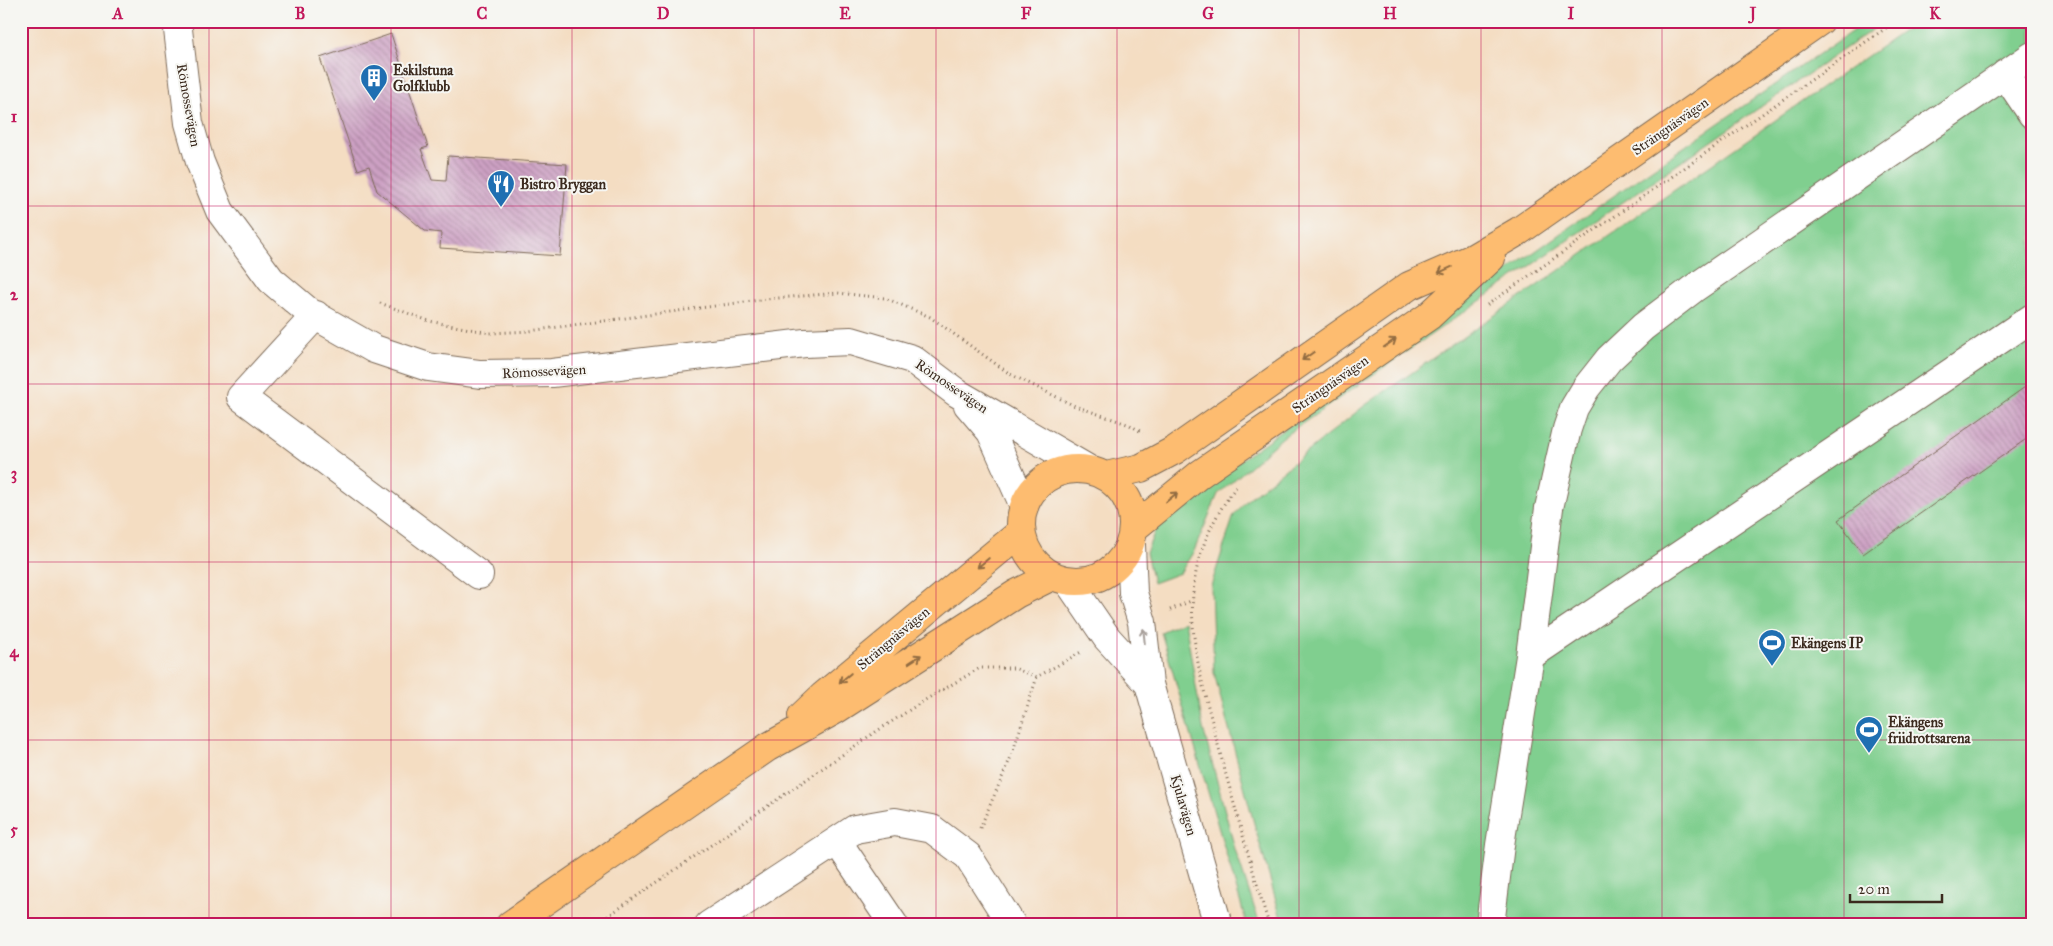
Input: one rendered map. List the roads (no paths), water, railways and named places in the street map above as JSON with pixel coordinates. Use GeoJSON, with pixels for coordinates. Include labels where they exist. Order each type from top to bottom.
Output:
{"type":"FeatureCollection","features":[{"type":"Feature","properties":{"kind":"main road","name":"Strängnäsvägen"},"geometry":{"type":"LineString","coordinates":[[1097,473],[1141,468],[1175,450],[1409,286],[1473,258],[1519,231],[1820,21]]}},
{"type":"Feature","properties":{"kind":"main road","name":"Strängnäsvägen"},"geometry":{"type":"LineString","coordinates":[[1132,537],[1200,474],[1429,316],[1519,231]]}},
{"type":"Feature","properties":{"kind":"main road"},"geometry":{"type":"LineString","coordinates":[[1072,468],[1097,473],[1121,489],[1129,501],[1133,514],[1132,537],[1122,560],[1098,578],[1083,581],[1060,578],[1037,565],[1026,550],[1022,519],[1031,492],[1042,480],[1056,472],[1072,468]]}},
{"type":"Feature","properties":{"kind":"main road","name":"Strängnäsvägen"},"geometry":{"type":"LineString","coordinates":[[768,747],[1022,519]]}},
{"type":"Feature","properties":{"kind":"main road","name":"Strängnäsvägen"},"geometry":{"type":"LineString","coordinates":[[510,925],[768,747],[835,710],[1016,594],[1060,578]]}},
{"type":"Feature","properties":{"kind":"street","name":"Römossevägen"},"geometry":{"type":"LineString","coordinates":[[177,21],[189,123],[200,162],[220,211],[271,280],[316,316],[374,349],[428,367],[480,374],[552,373],[796,344],[851,340],[912,359],[957,393],[1097,473]]}},
{"type":"Feature","properties":{"kind":"street"},"geometry":{"type":"LineString","coordinates":[[1490,925],[1500,845],[1530,656],[1549,508],[1567,429],[1578,401],[1609,358],[1643,327],[1693,289],[2032,56]]}},
{"type":"Feature","properties":{"kind":"street"},"geometry":{"type":"LineString","coordinates":[[2005,74],[2032,114]]}},
{"type":"Feature","properties":{"kind":"street"},"geometry":{"type":"LineString","coordinates":[[316,316],[241,397],[479,575]]}},
{"type":"Feature","properties":{"kind":"street"},"geometry":{"type":"LineString","coordinates":[[1530,656],[2032,318]]}},
{"type":"Feature","properties":{"kind":"street"},"geometry":{"type":"LineString","coordinates":[[957,393],[991,432],[1022,519]]}},
{"type":"Feature","properties":{"kind":"street","name":"Kjulavägen"},"geometry":{"type":"LineString","coordinates":[[1132,537],[1133,593],[1142,622],[1149,684],[1218,925]]}},
{"type":"Feature","properties":{"kind":"street","name":"Kjulavägen"},"geometry":{"type":"LineString","coordinates":[[1060,578],[1107,638],[1149,684]]}},
{"type":"Feature","properties":{"kind":"street"},"geometry":{"type":"LineString","coordinates":[[709,925],[855,829],[895,822],[932,829],[968,856],[1012,925]]}},
{"type":"Feature","properties":{"kind":"street"},"geometry":{"type":"LineString","coordinates":[[837,841],[894,925]]}},
{"type":"Feature","properties":{"kind":"place","name":"Eskilstuna Golfklubb"},"geometry":{"type":"Point","coordinates":[374,102]}},
{"type":"Feature","properties":{"kind":"place","name":"Bistro Bryggan"},"geometry":{"type":"Point","coordinates":[501,208]}},
{"type":"Feature","properties":{"kind":"place","name":"Ekängens IP"},"geometry":{"type":"Point","coordinates":[1772,667]}},
{"type":"Feature","properties":{"kind":"place","name":"Ekängens friidrottsarena"},"geometry":{"type":"Point","coordinates":[1869,754]}}]}
